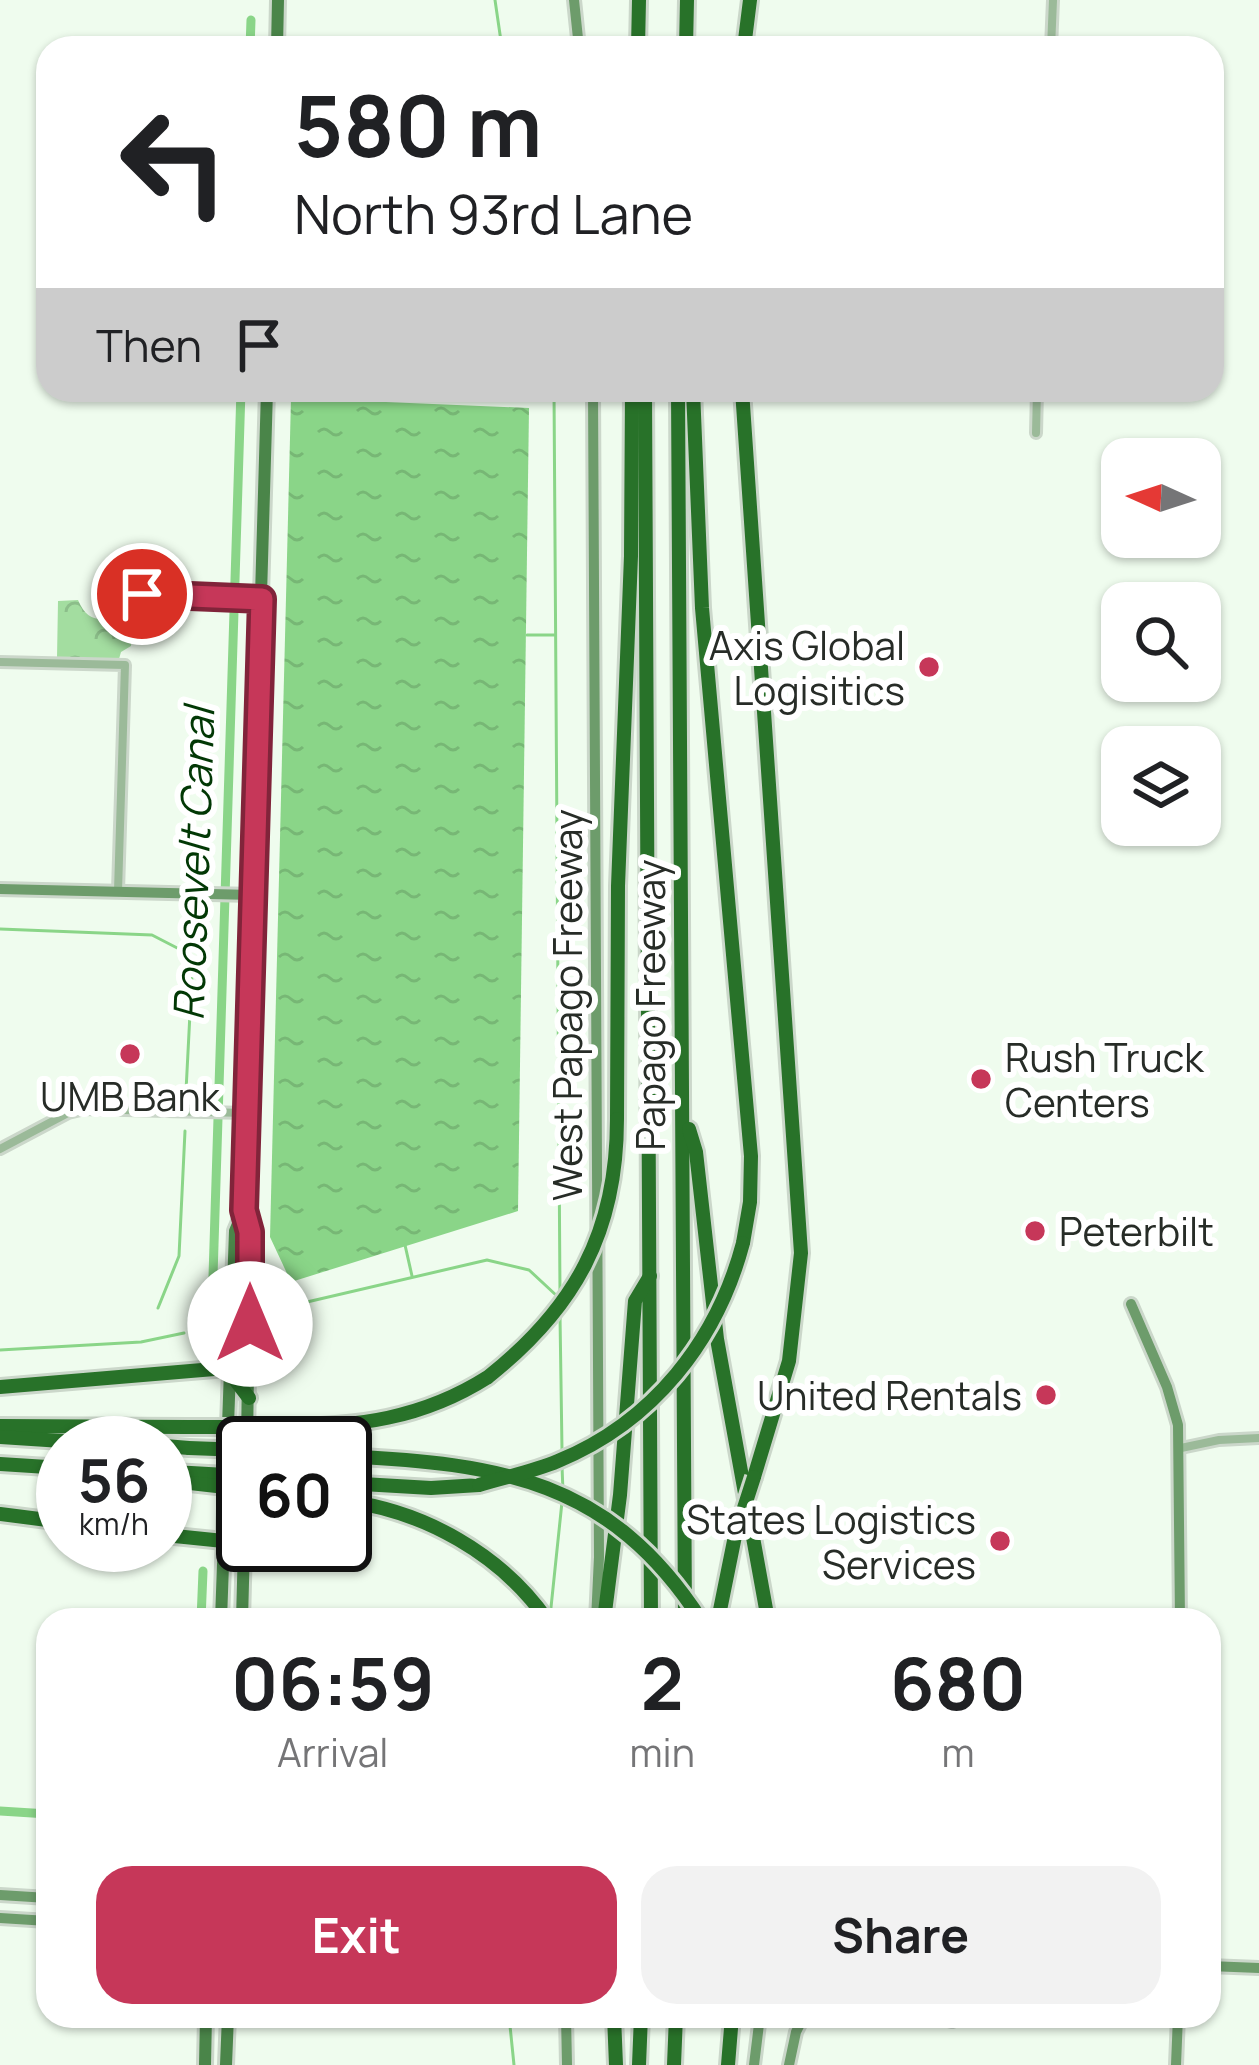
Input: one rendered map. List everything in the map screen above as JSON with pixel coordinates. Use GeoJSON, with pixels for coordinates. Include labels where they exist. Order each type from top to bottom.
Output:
{"type":"FeatureCollection","features":[{"type":"Feature","properties":{"kind":"highway"},"geometry":{"type":"LineString","coordinates":[[638,36],[639,0]]}},
{"type":"Feature","properties":{"kind":"highway"},"geometry":{"type":"LineString","coordinates":[[686,36],[687,0]]}},
{"type":"Feature","properties":{"kind":"highway"},"geometry":{"type":"LineString","coordinates":[[746,36],[750,0]]}},
{"type":"Feature","properties":{"kind":"highway"},"geometry":{"type":"LineString","coordinates":[[0,1426],[335,1427],[389,1420],[452,1398],[488,1377],[539,1332],[568,1296],[589,1258],[611,1196],[617,1119],[618,886],[631,578],[632,402]]}},
{"type":"Feature","properties":{"kind":"highway","name":"Papago Freeway"},"geometry":{"type":"LineString","coordinates":[[645,402],[651,1608]]}},
{"type":"Feature","properties":{"kind":"highway","name":"Papago Freeway"},"geometry":{"type":"LineString","coordinates":[[678,402],[685,1608]]}},
{"type":"Feature","properties":{"kind":"highway"},"geometry":{"type":"LineString","coordinates":[[372,1485],[431,1489],[478,1485],[572,1455],[620,1427],[656,1398],[682,1368],[717,1313],[743,1243],[751,1156],[701,608],[693,402]]}},
{"type":"Feature","properties":{"kind":"highway"},"geometry":{"type":"LineString","coordinates":[[720,1608],[735,1536],[789,1361],[802,1253],[743,402]]}},
{"type":"Feature","properties":{"kind":"highway"},"geometry":{"type":"LineString","coordinates":[[684,1113],[696,1152],[717,1339],[766,1608]]}},
{"type":"Feature","properties":{"kind":"highway"},"geometry":{"type":"LineString","coordinates":[[602,1608],[620,1495],[635,1301],[650,1276]]}},
{"type":"Feature","properties":{"kind":"highway"},"geometry":{"type":"LineString","coordinates":[[0,1387],[229,1369],[249,1398]]}},
{"type":"Feature","properties":{"kind":"highway"},"geometry":{"type":"LineString","coordinates":[[0,1437],[36,1439]]}},
{"type":"Feature","properties":{"kind":"highway"},"geometry":{"type":"LineString","coordinates":[[372,1458],[473,1465],[547,1487],[626,1535],[672,1579],[693,1608]]}},
{"type":"Feature","properties":{"kind":"highway"},"geometry":{"type":"LineString","coordinates":[[0,1464],[36,1466]]}},
{"type":"Feature","properties":{"kind":"highway"},"geometry":{"type":"LineString","coordinates":[[372,1508],[449,1534],[516,1584],[537,1608]]}},
{"type":"Feature","properties":{"kind":"highway"},"geometry":{"type":"LineString","coordinates":[[0,1514],[36,1519]]}},
{"type":"Feature","properties":{"kind":"highway"},"geometry":{"type":"LineString","coordinates":[[614,2028],[616,2065]]}},
{"type":"Feature","properties":{"kind":"highway"},"geometry":{"type":"LineString","coordinates":[[639,2065],[641,2028]]}},
{"type":"Feature","properties":{"kind":"highway"},"geometry":{"type":"LineString","coordinates":[[674,2065],[676,2028]]}},
{"type":"Feature","properties":{"kind":"highway"},"geometry":{"type":"LineString","coordinates":[[728,2065],[731,2028]]}},
{"type":"Feature","properties":{"kind":"main road"},"geometry":{"type":"LineString","coordinates":[[277,36],[278,0]]}},
{"type":"Feature","properties":{"kind":"main road"},"geometry":{"type":"LineString","coordinates":[[574,0],[577,36]]}},
{"type":"Feature","properties":{"kind":"main road"},"geometry":{"type":"LineString","coordinates":[[248,1416],[250,1232],[244,1210],[267,402]]}},
{"type":"Feature","properties":{"kind":"main road","name":"West Papago Freeway"},"geometry":{"type":"LineString","coordinates":[[592,402],[600,1608]]}},
{"type":"Feature","properties":{"kind":"main road"},"geometry":{"type":"LineString","coordinates":[[0,890],[254,895]]}},
{"type":"Feature","properties":{"kind":"main road"},"geometry":{"type":"LineString","coordinates":[[227,1416],[235,1231],[244,1210]]}},
{"type":"Feature","properties":{"kind":"main road"},"geometry":{"type":"LineString","coordinates":[[1131,1304],[1167,1387],[1181,1448],[1180,1608]]}},
{"type":"Feature","properties":{"kind":"main road"},"geometry":{"type":"LineString","coordinates":[[221,1608],[222,1572]]}},
{"type":"Feature","properties":{"kind":"main road"},"geometry":{"type":"LineString","coordinates":[[242,1608],[243,1572]]}},
{"type":"Feature","properties":{"kind":"main road"},"geometry":{"type":"LineString","coordinates":[[0,1895],[36,1897]]}},
{"type":"Feature","properties":{"kind":"main road"},"geometry":{"type":"LineString","coordinates":[[0,1918],[36,1920]]}},
{"type":"Feature","properties":{"kind":"main road"},"geometry":{"type":"LineString","coordinates":[[1221,1966],[1259,1968]]}},
{"type":"Feature","properties":{"kind":"main road"},"geometry":{"type":"LineString","coordinates":[[205,2065],[206,2028]]}},
{"type":"Feature","properties":{"kind":"main road"},"geometry":{"type":"LineString","coordinates":[[226,2065],[228,2028]]}},
{"type":"Feature","properties":{"kind":"main road"},"geometry":{"type":"LineString","coordinates":[[566,2028],[567,2065]]}},
{"type":"Feature","properties":{"kind":"main road"},"geometry":{"type":"LineString","coordinates":[[754,2065],[759,2028]]}},
{"type":"Feature","properties":{"kind":"main road"},"geometry":{"type":"LineString","coordinates":[[789,2065],[798,2028]]}},
{"type":"Feature","properties":{"kind":"main road"},"geometry":{"type":"LineString","coordinates":[[1176,2065],[1178,2028]]}},
{"type":"Feature","properties":{"kind":"street"},"geometry":{"type":"LineString","coordinates":[[1052,36],[1053,0]]}},
{"type":"Feature","properties":{"kind":"street"},"geometry":{"type":"LineString","coordinates":[[1036,433],[1037,402]]}},
{"type":"Feature","properties":{"kind":"street"},"geometry":{"type":"LineString","coordinates":[[102,592],[262,599]]}},
{"type":"Feature","properties":{"kind":"street"},"geometry":{"type":"LineString","coordinates":[[0,662],[125,665],[118,892]]}},
{"type":"Feature","properties":{"kind":"street"},"geometry":{"type":"LineString","coordinates":[[0,1149],[85,1108],[247,1113]]}},
{"type":"Feature","properties":{"kind":"street"},"geometry":{"type":"LineString","coordinates":[[1181,1448],[1259,1438]]}},
{"type":"Feature","properties":{"kind":"green space"},"geometry":{"type":"Polygon","coordinates":[[[78,600],[95,618],[133,613],[131,646],[119,659],[57,658],[58,601],[78,600]]]}},
{"type":"Feature","properties":{"kind":"water"},"geometry":{"type":"Polygon","coordinates":[[[291,402],[529,408],[518,1211],[291,1282],[270,1237],[291,402]]]}},
{"type":"Feature","properties":{"kind":"waterway"},"geometry":{"type":"LineString","coordinates":[[495,0],[500,36]]}},
{"type":"Feature","properties":{"kind":"waterway","name":"Roosevelt Canal"},"geometry":{"type":"LineString","coordinates":[[250,36],[251,20]]}},
{"type":"Feature","properties":{"kind":"waterway","name":"Roosevelt Canal"},"geometry":{"type":"LineString","coordinates":[[211,1340],[241,402]]}},
{"type":"Feature","properties":{"kind":"waterway"},"geometry":{"type":"LineString","coordinates":[[554,402],[560,1294]]}},
{"type":"Feature","properties":{"kind":"waterway"},"geometry":{"type":"LineString","coordinates":[[527,635],[554,635]]}},
{"type":"Feature","properties":{"kind":"waterway"},"geometry":{"type":"LineString","coordinates":[[0,929],[152,935],[183,951],[192,974],[186,1091]]}},
{"type":"Feature","properties":{"kind":"waterway"},"geometry":{"type":"LineString","coordinates":[[158,1308],[179,1256],[185,1131]]}},
{"type":"Feature","properties":{"kind":"waterway"},"geometry":{"type":"LineString","coordinates":[[405,1245],[412,1276]]}},
{"type":"Feature","properties":{"kind":"waterway"},"geometry":{"type":"LineString","coordinates":[[277,1309],[487,1260],[529,1270],[557,1296]]}},
{"type":"Feature","properties":{"kind":"waterway"},"geometry":{"type":"LineString","coordinates":[[560,1316],[562,1450]]}},
{"type":"Feature","properties":{"kind":"waterway"},"geometry":{"type":"LineString","coordinates":[[0,1350],[141,1342],[184,1333]]}},
{"type":"Feature","properties":{"kind":"waterway"},"geometry":{"type":"LineString","coordinates":[[562,1466],[563,1492]]}},
{"type":"Feature","properties":{"kind":"waterway"},"geometry":{"type":"LineString","coordinates":[[551,1608],[562,1502]]}},
{"type":"Feature","properties":{"kind":"waterway","name":"Roosevelt Canal"},"geometry":{"type":"LineString","coordinates":[[201,1608],[203,1571]]}},
{"type":"Feature","properties":{"kind":"waterway","name":"Roosevelt Canal"},"geometry":{"type":"LineString","coordinates":[[0,1811],[36,1813]]}},
{"type":"Feature","properties":{"kind":"waterway"},"geometry":{"type":"LineString","coordinates":[[510,2028],[514,2065]]}},
{"type":"Feature","properties":{"kind":"place","name":"Axis Global Logisitics"},"geometry":{"type":"Point","coordinates":[929,667]}},
{"type":"Feature","properties":{"kind":"place","name":"UMB Bank"},"geometry":{"type":"Point","coordinates":[130,1054]}},
{"type":"Feature","properties":{"kind":"place","name":"Rush Truck Centers"},"geometry":{"type":"Point","coordinates":[981,1079]}},
{"type":"Feature","properties":{"kind":"place","name":"Peterbilt"},"geometry":{"type":"Point","coordinates":[1035,1231]}},
{"type":"Feature","properties":{"kind":"place","name":"United Rentals"},"geometry":{"type":"Point","coordinates":[1046,1395]}},
{"type":"Feature","properties":{"kind":"place","name":"States Logistics Services"},"geometry":{"type":"Point","coordinates":[1000,1541]}},
{"type":"Feature","properties":{"kind":"route"},"geometry":{"type":"LineString","coordinates":[[142,594],[262,599],[244,1210],[250,1232],[250,1324]]}}]}
